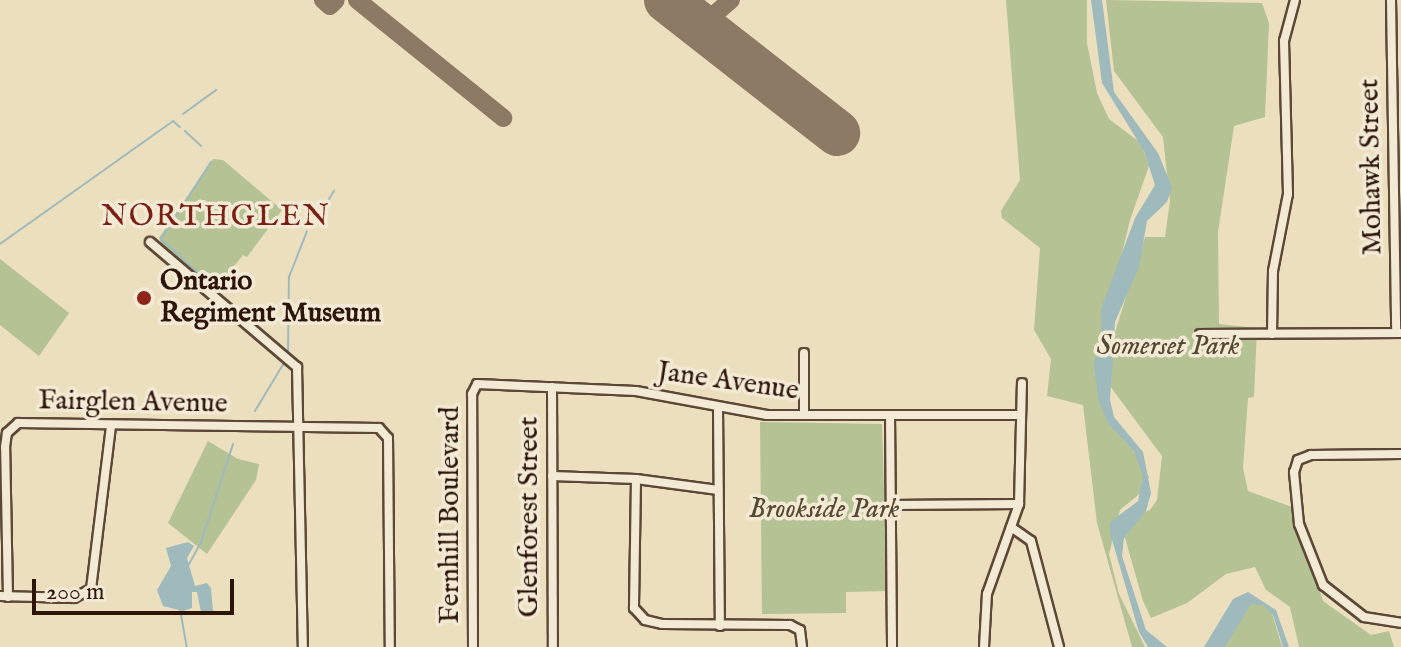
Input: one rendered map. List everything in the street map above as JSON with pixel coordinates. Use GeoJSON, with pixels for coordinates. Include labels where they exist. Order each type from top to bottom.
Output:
{"type":"FeatureCollection","features":[{"type":"Feature","properties":{"kind":"street"},"geometry":{"type":"LineString","coordinates":[[1272,334],[1273,271],[1288,194],[1284,41],[1295,0]]}},
{"type":"Feature","properties":{"kind":"street","name":"Mohawk Street"},"geometry":{"type":"LineString","coordinates":[[1391,0],[1398,333]]}},
{"type":"Feature","properties":{"kind":"street"},"geometry":{"type":"LineString","coordinates":[[150,242],[297,367],[303,647]]}},
{"type":"Feature","properties":{"kind":"street"},"geometry":{"type":"LineString","coordinates":[[1200,334],[1398,333]]}},
{"type":"Feature","properties":{"kind":"street"},"geometry":{"type":"LineString","coordinates":[[804,353],[804,415]]}},
{"type":"Feature","properties":{"kind":"street"},"geometry":{"type":"LineString","coordinates":[[984,647],[987,594],[1019,504],[1022,383]]}},
{"type":"Feature","properties":{"kind":"street","name":"Jane Avenue"},"geometry":{"type":"LineString","coordinates":[[477,384],[636,391],[718,408],[804,415],[1020,415]]}},
{"type":"Feature","properties":{"kind":"street","name":"Fernhill Boulevard"},"geometry":{"type":"LineString","coordinates":[[473,647],[472,394],[477,384]]}},
{"type":"Feature","properties":{"kind":"street","name":"Glenforest Street"},"geometry":{"type":"LineString","coordinates":[[552,387],[553,647]]}},
{"type":"Feature","properties":{"kind":"street"},"geometry":{"type":"LineString","coordinates":[[718,408],[720,626]]}},
{"type":"Feature","properties":{"kind":"street"},"geometry":{"type":"LineString","coordinates":[[890,415],[892,647]]}},
{"type":"Feature","properties":{"kind":"street","name":"Fairglen Avenue"},"geometry":{"type":"LineString","coordinates":[[4,596],[7,433],[18,423],[379,428],[388,438],[390,647]]}},
{"type":"Feature","properties":{"kind":"street"},"geometry":{"type":"LineString","coordinates":[[4,596],[74,598],[91,589],[111,426]]}},
{"type":"Feature","properties":{"kind":"street"},"geometry":{"type":"LineString","coordinates":[[1401,454],[1311,455],[1298,460],[1294,472],[1299,524],[1323,585],[1364,617],[1401,623]]}},
{"type":"Feature","properties":{"kind":"street"},"geometry":{"type":"LineString","coordinates":[[552,476],[636,479],[718,490]]}},
{"type":"Feature","properties":{"kind":"street"},"geometry":{"type":"LineString","coordinates":[[636,479],[634,608],[645,620],[662,624],[790,625],[802,635],[802,647]]}},
{"type":"Feature","properties":{"kind":"street"},"geometry":{"type":"LineString","coordinates":[[890,505],[1019,504]]}},
{"type":"Feature","properties":{"kind":"street"},"geometry":{"type":"LineString","coordinates":[[1011,527],[1031,541],[1059,647]]}},
{"type":"Feature","properties":{"kind":"green space"},"geometry":{"type":"Polygon","coordinates":[[[1006,0],[1087,0],[1087,43],[1097,93],[1109,119],[1141,143],[1149,166],[1130,220],[1100,344],[1099,392],[1149,477],[1143,491],[1120,510],[1109,554],[1119,594],[1145,647],[1132,647],[1097,523],[1083,405],[1047,396],[1051,359],[1034,330],[1040,248],[1002,218],[1001,211],[1020,180],[1006,0]]]}},
{"type":"Feature","properties":{"kind":"green space","name":"Somerset Park"},"geometry":{"type":"Polygon","coordinates":[[[1106,0],[1262,3],[1269,23],[1265,117],[1234,126],[1218,232],[1219,324],[1257,328],[1254,397],[1248,398],[1243,468],[1248,491],[1292,507],[1323,601],[1371,635],[1389,631],[1394,647],[1299,647],[1290,607],[1266,590],[1255,567],[1226,574],[1187,603],[1151,618],[1143,601],[1123,531],[1128,519],[1150,510],[1157,500],[1162,456],[1110,386],[1111,345],[1145,237],[1165,237],[1170,201],[1163,137],[1114,71],[1106,0]]]}},
{"type":"Feature","properties":{"kind":"green space"},"geometry":{"type":"Polygon","coordinates":[[[213,159],[223,160],[282,210],[247,257],[243,255],[217,287],[219,292],[164,249],[159,238],[213,159]]]}},
{"type":"Feature","properties":{"kind":"green space"},"geometry":{"type":"Polygon","coordinates":[[[0,259],[69,313],[39,356],[0,325],[0,259]]]}},
{"type":"Feature","properties":{"kind":"green space","name":"Brookside Park"},"geometry":{"type":"Polygon","coordinates":[[[760,422],[882,424],[887,591],[846,592],[846,613],[762,614],[760,422]]]}},
{"type":"Feature","properties":{"kind":"green space"},"geometry":{"type":"Polygon","coordinates":[[[208,441],[238,459],[259,464],[256,480],[207,554],[168,523],[208,441]]]}},
{"type":"Feature","properties":{"kind":"green space"},"geometry":{"type":"Polygon","coordinates":[[[1257,601],[1271,610],[1282,647],[1225,647],[1239,608],[1257,601]]]}},
{"type":"Feature","properties":{"kind":"water"},"geometry":{"type":"Polygon","coordinates":[[[1091,0],[1102,0],[1114,92],[1158,153],[1172,187],[1167,202],[1147,221],[1139,267],[1115,322],[1110,400],[1114,417],[1143,452],[1151,493],[1146,511],[1124,538],[1122,556],[1146,630],[1167,647],[1148,647],[1139,632],[1110,533],[1110,522],[1138,501],[1143,476],[1134,451],[1108,423],[1098,399],[1094,363],[1102,339],[1101,309],[1135,218],[1155,185],[1144,151],[1102,83],[1091,0]]]}},
{"type":"Feature","properties":{"kind":"water"},"geometry":{"type":"Polygon","coordinates":[[[188,542],[194,546],[187,558],[195,586],[207,583],[211,588],[213,611],[208,615],[201,612],[197,592],[192,592],[192,608],[183,611],[163,606],[157,590],[171,566],[166,548],[188,542]]]}},
{"type":"Feature","properties":{"kind":"water"},"geometry":{"type":"Polygon","coordinates":[[[1248,592],[1276,610],[1289,647],[1283,647],[1273,615],[1263,605],[1251,604],[1225,647],[1204,647],[1233,599],[1248,592]]]}},
{"type":"Feature","properties":{"kind":"waterway"},"geometry":{"type":"LineString","coordinates":[[183,114],[216,90]]}},
{"type":"Feature","properties":{"kind":"waterway"},"geometry":{"type":"LineString","coordinates":[[0,244],[173,121],[180,127]]}},
{"type":"Feature","properties":{"kind":"waterway"},"geometry":{"type":"LineString","coordinates":[[185,131],[201,146]]}},
{"type":"Feature","properties":{"kind":"waterway"},"geometry":{"type":"LineString","coordinates":[[211,162],[161,239],[211,285]]}},
{"type":"Feature","properties":{"kind":"waterway"},"geometry":{"type":"LineString","coordinates":[[314,223],[334,191]]}},
{"type":"Feature","properties":{"kind":"waterway"},"geometry":{"type":"LineString","coordinates":[[288,354],[289,277],[307,231]]}},
{"type":"Feature","properties":{"kind":"waterway"},"geometry":{"type":"LineString","coordinates":[[255,411],[284,363]]}},
{"type":"Feature","properties":{"kind":"waterway"},"geometry":{"type":"LineString","coordinates":[[189,564],[201,542],[233,444]]}},
{"type":"Feature","properties":{"kind":"waterway"},"geometry":{"type":"LineString","coordinates":[[180,609],[187,647]]}},
{"type":"Feature","properties":{"kind":"taxiway"},"geometry":{"type":"LineString","coordinates":[[323,0],[330,6],[336,0]]}},
{"type":"Feature","properties":{"kind":"taxiway"},"geometry":{"type":"LineString","coordinates":[[357,0],[503,118]]}},
{"type":"Feature","properties":{"kind":"taxiway"},"geometry":{"type":"LineString","coordinates":[[700,27],[731,0]]}},
{"type":"Feature","properties":{"kind":"runway"},"geometry":{"type":"LineString","coordinates":[[667,0],[837,133]]}},
{"type":"Feature","properties":{"kind":"place","name":"Ontario Regiment Museum"},"geometry":{"type":"Point","coordinates":[144,298]}},
{"type":"Feature","properties":{"kind":"district","name":"NORTHGLEN"},"geometry":{"type":"Point","coordinates":[216,217]}}]}
